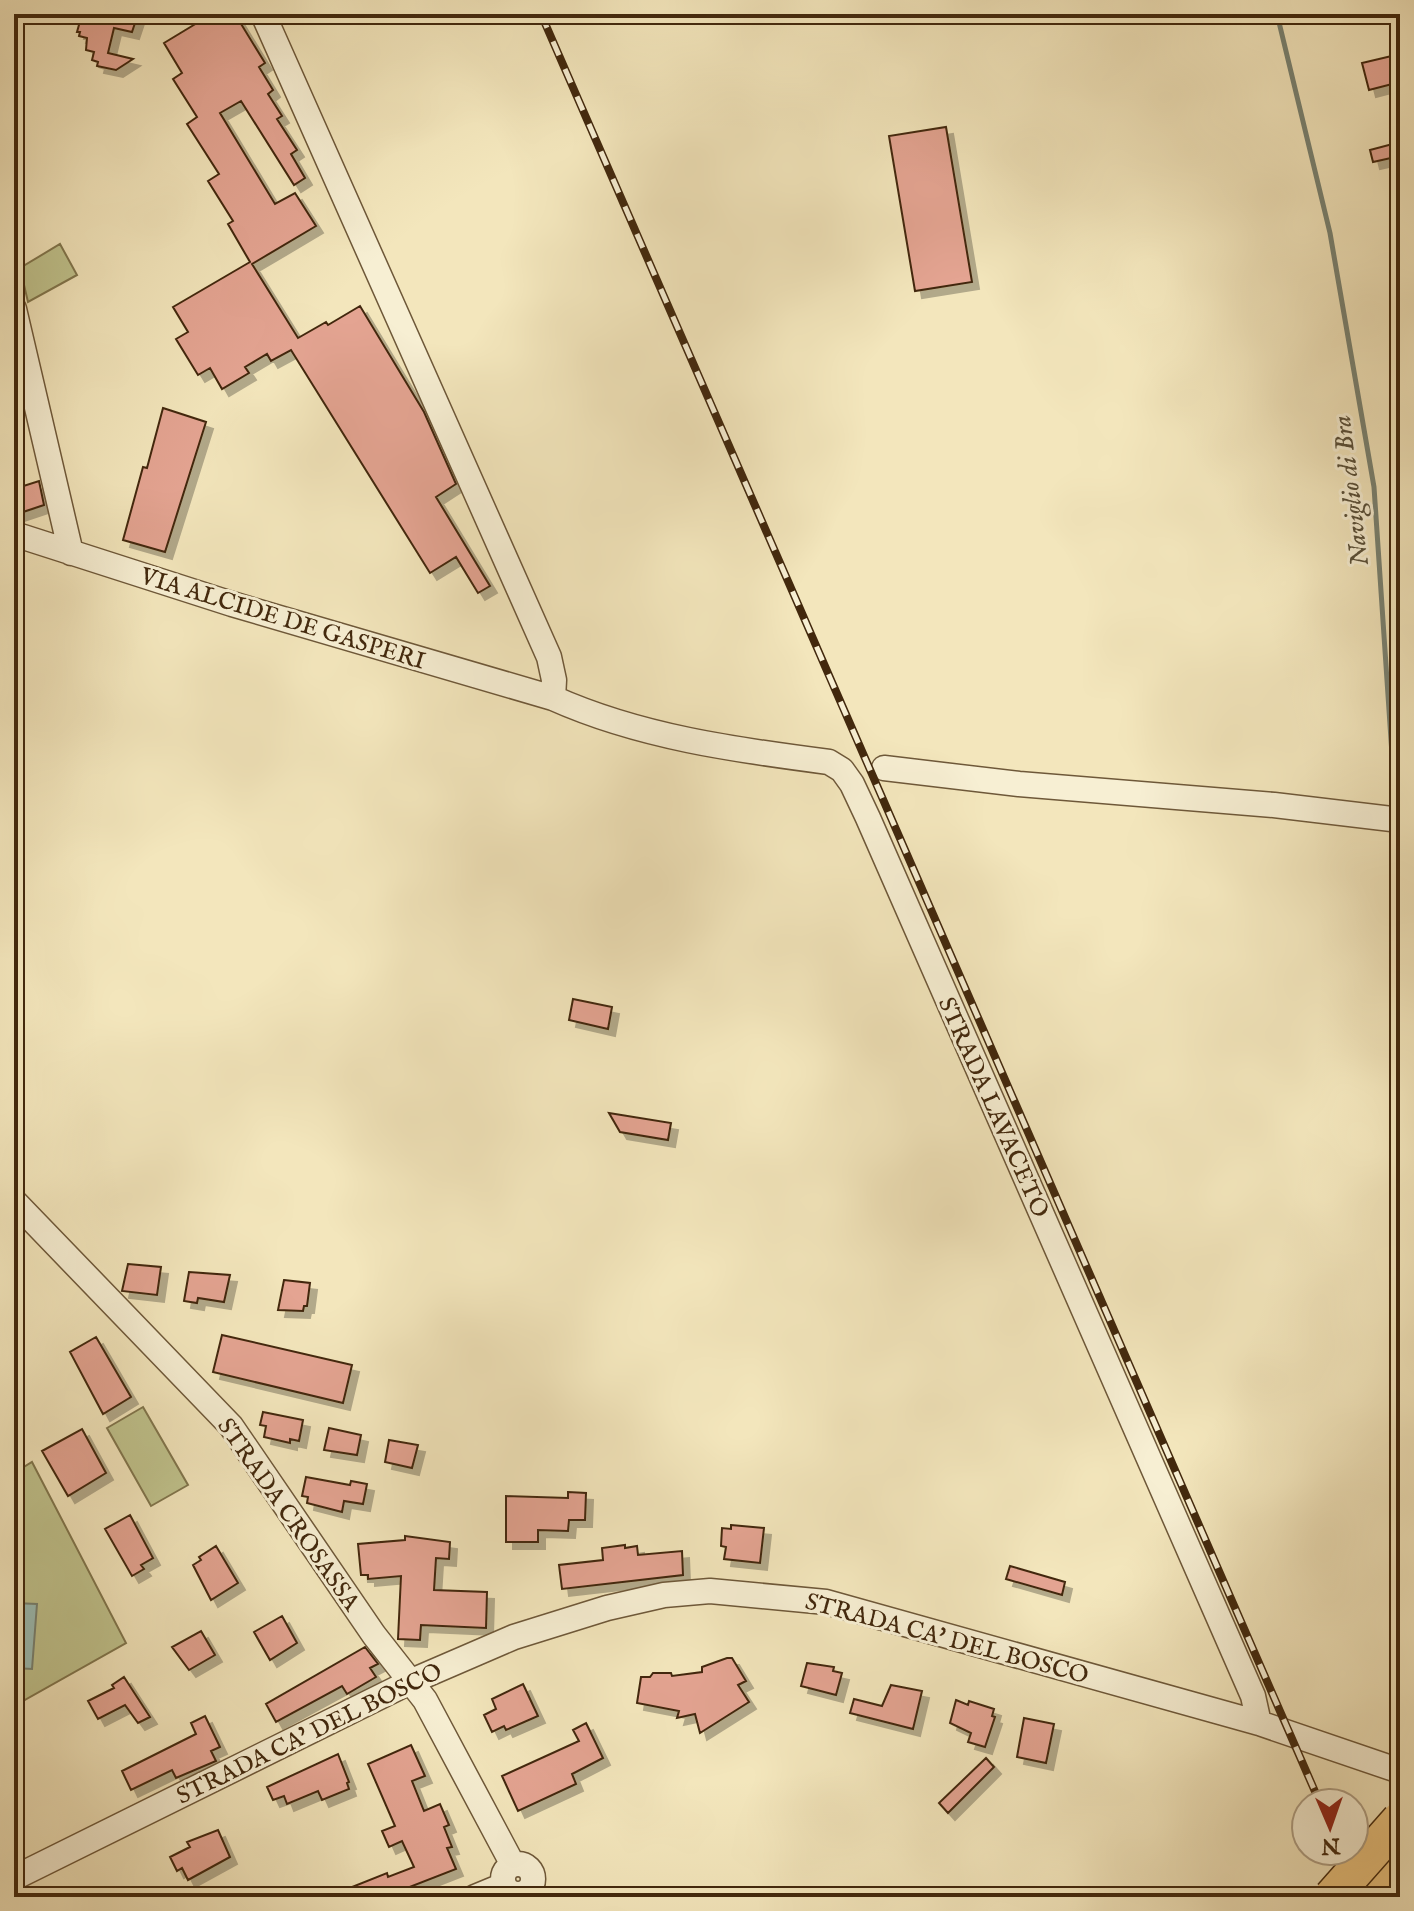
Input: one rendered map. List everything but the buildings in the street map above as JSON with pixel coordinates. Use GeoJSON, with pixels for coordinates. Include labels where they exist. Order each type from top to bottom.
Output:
{"type":"FeatureCollection","features":[{"type":"Feature","properties":{"kind":"highway"},"geometry":{"type":"LineString","coordinates":[[1332,1897],[1400,1820]]}},
{"type":"Feature","properties":{"kind":"highway"},"geometry":{"type":"LineString","coordinates":[[1362,1897],[1400,1857]]}},
{"type":"Feature","properties":{"kind":"street"},"geometry":{"type":"LineString","coordinates":[[263,14],[549,657],[554,680],[553,698]]}},
{"type":"Feature","properties":{"kind":"street"},"geometry":{"type":"LineString","coordinates":[[14,309],[71,553]]}},
{"type":"Feature","properties":{"kind":"street","name":"VIA ALCIDE DE GASPERI"},"geometry":{"type":"LineString","coordinates":[[14,534],[232,604],[553,698]]}},
{"type":"Feature","properties":{"kind":"street","name":"STRADA LAVACETO"},"geometry":{"type":"LineString","coordinates":[[553,698],[586,713],[722,749],[829,762],[842,770],[852,784],[1253,1696],[1259,1723]]}},
{"type":"Feature","properties":{"kind":"street"},"geometry":{"type":"LineString","coordinates":[[884,768],[1400,820]]}},
{"type":"Feature","properties":{"kind":"street","name":"STRADA CROSASSA"},"geometry":{"type":"LineString","coordinates":[[14,1201],[231,1426],[374,1635],[412,1681],[442,1729],[516,1885]]}},
{"type":"Feature","properties":{"kind":"street","name":"STRADA CA' DEL BOSCO"},"geometry":{"type":"LineString","coordinates":[[14,1878],[412,1681],[514,1637],[607,1608],[664,1595],[710,1591],[826,1602],[1259,1723],[1400,1771]]}},
{"type":"Feature","properties":{"kind":"street"},"geometry":{"type":"LineString","coordinates":[[475,1897],[516,1885]]}},
{"type":"Feature","properties":{"kind":"green space"},"geometry":{"type":"Polygon","coordinates":[[[60,244],[77,275],[28,302],[20,268],[60,244]]]}},
{"type":"Feature","properties":{"kind":"green space"},"geometry":{"type":"Polygon","coordinates":[[[143,1407],[188,1485],[151,1506],[107,1428],[143,1407]]]}},
{"type":"Feature","properties":{"kind":"green space"},"geometry":{"type":"Polygon","coordinates":[[[32,1462],[126,1643],[14,1706],[14,1473],[32,1462]]]}},
{"type":"Feature","properties":{"kind":"water"},"geometry":{"type":"Polygon","coordinates":[[[14,1603],[37,1604],[32,1669],[14,1668],[14,1603]]]}},
{"type":"Feature","properties":{"kind":"waterway","name":"Naviglio di Bra"},"geometry":{"type":"LineString","coordinates":[[1277,14],[1330,233],[1374,487],[1396,814]]}},
{"type":"Feature","properties":{"kind":"waterway","name":"Naviglio di Bra"},"geometry":{"type":"LineString","coordinates":[[1397,828],[1400,875]]}},
{"type":"Feature","properties":{"kind":"railway"},"geometry":{"type":"LineString","coordinates":[[541,14],[1313,1787]]}},
{"type":"Feature","properties":{"kind":"railway"},"geometry":{"type":"LineString","coordinates":[[1347,1867],[1360,1897]]}}]}
